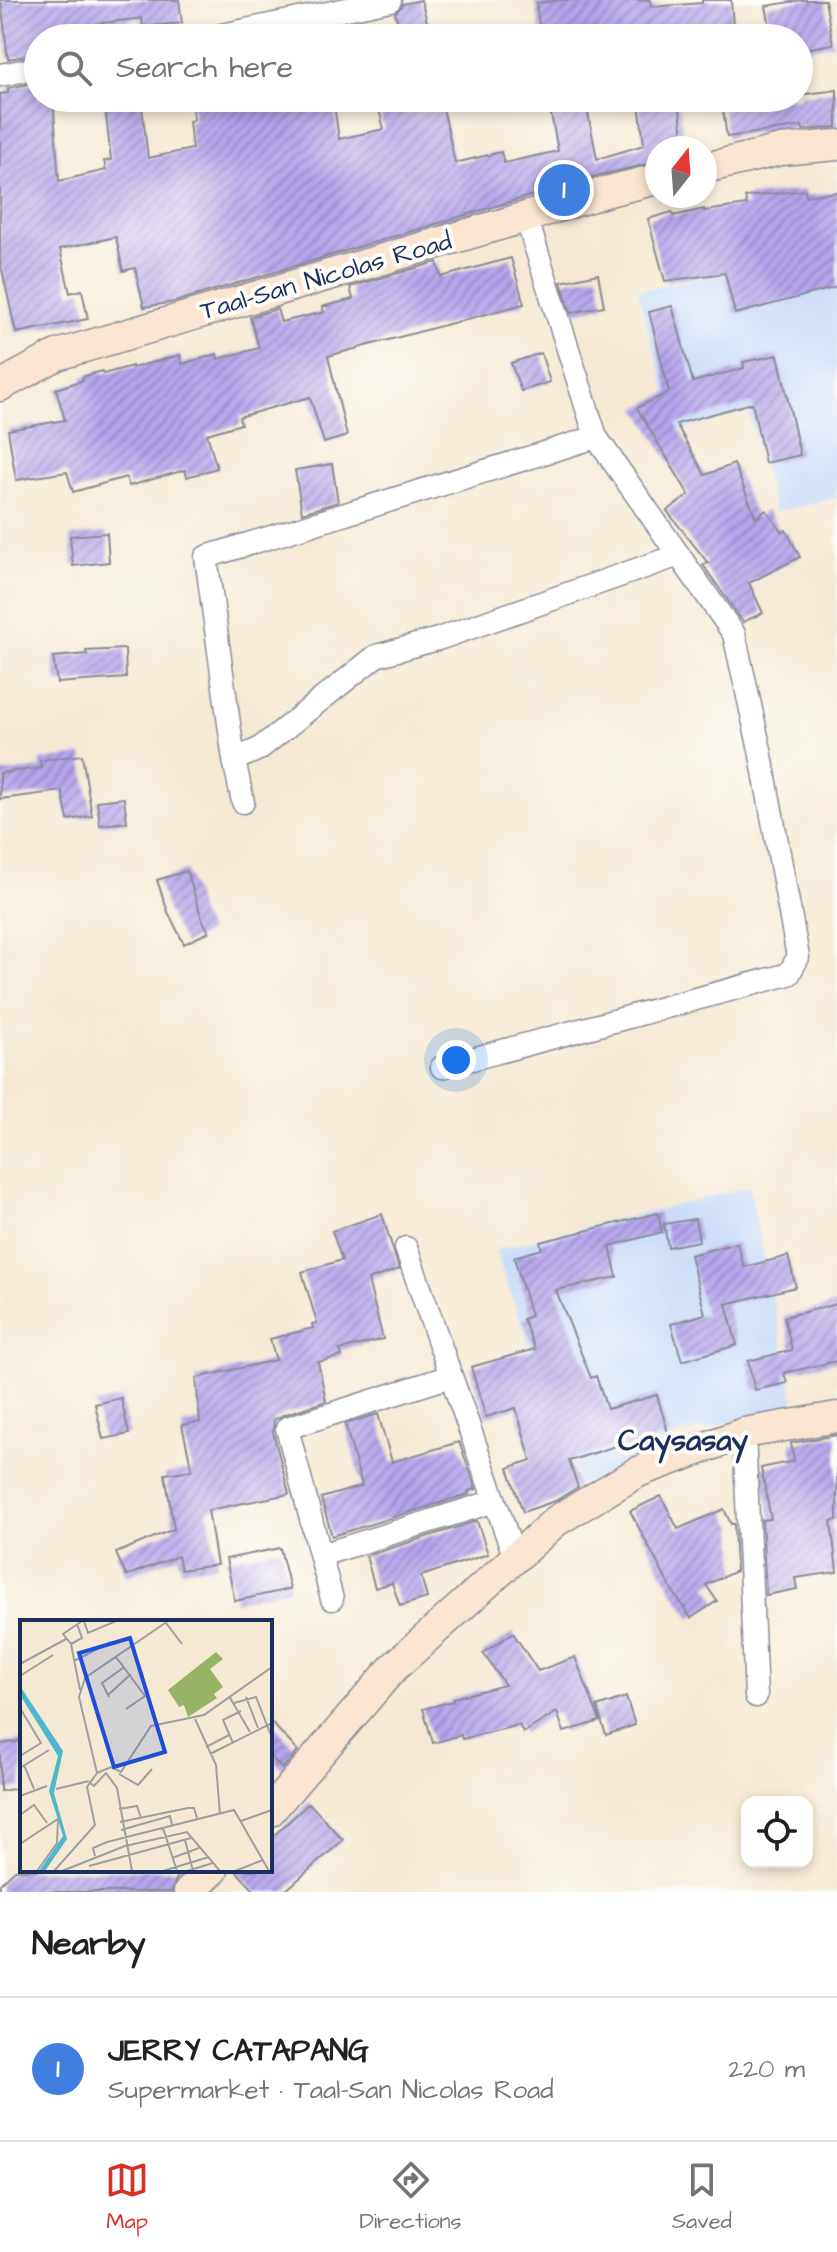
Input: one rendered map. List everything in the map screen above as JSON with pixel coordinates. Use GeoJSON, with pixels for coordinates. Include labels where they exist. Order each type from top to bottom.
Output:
{"type":"FeatureCollection","features":[{"type":"Feature","properties":{"kind":"main road"},"geometry":{"type":"LineString","coordinates":[[717,165],[781,150],[837,145]]}},
{"type":"Feature","properties":{"kind":"main road","name":"Taal-San Nicolas Road"},"geometry":{"type":"LineString","coordinates":[[0,386],[57,355],[645,182]]}},
{"type":"Feature","properties":{"kind":"main road"},"geometry":{"type":"LineString","coordinates":[[272,1809],[393,1668],[556,1521],[638,1472],[744,1433],[837,1417]]}},
{"type":"Feature","properties":{"kind":"main road"},"geometry":{"type":"LineString","coordinates":[[189,1892],[211,1872]]}},
{"type":"Feature","properties":{"kind":"street"},"geometry":{"type":"LineString","coordinates":[[275,24],[390,0]]}},
{"type":"Feature","properties":{"kind":"street"},"geometry":{"type":"LineString","coordinates":[[0,75],[24,71]]}},
{"type":"Feature","properties":{"kind":"street"},"geometry":{"type":"LineString","coordinates":[[442,1067],[789,974],[798,957],[760,750],[734,634],[596,437],[526,217]]}},
{"type":"Feature","properties":{"kind":"street"},"geometry":{"type":"LineString","coordinates":[[243,802],[234,760],[206,557],[596,437]]}},
{"type":"Feature","properties":{"kind":"street"},"geometry":{"type":"LineString","coordinates":[[234,760],[259,749],[376,656],[438,639],[679,555]]}},
{"type":"Feature","properties":{"kind":"street"},"geometry":{"type":"LineString","coordinates":[[406,1248],[515,1558]]}},
{"type":"Feature","properties":{"kind":"street"},"geometry":{"type":"LineString","coordinates":[[332,1599],[287,1428],[451,1376]]}},
{"type":"Feature","properties":{"kind":"street"},"geometry":{"type":"LineString","coordinates":[[744,1433],[756,1696]]}},
{"type":"Feature","properties":{"kind":"street"},"geometry":{"type":"LineString","coordinates":[[321,1555],[495,1501]]}},
{"type":"Feature","properties":{"kind":"shaded area"},"geometry":{"type":"Polygon","coordinates":[[[837,251],[837,498],[775,512],[748,411],[678,431],[637,291],[837,251]]]}},
{"type":"Feature","properties":{"kind":"shaded area"},"geometry":{"type":"Polygon","coordinates":[[[749,1187],[797,1412],[681,1433],[581,1487],[495,1250],[749,1187]]]}},
{"type":"Feature","properties":{"kind":"building"},"geometry":{"type":"Polygon","coordinates":[[[1,0],[179,0],[182,23],[143,24],[142,18],[94,24],[24,24],[24,56],[8,59],[1,0]]]}},
{"type":"Feature","properties":{"kind":"building"},"geometry":{"type":"Polygon","coordinates":[[[421,0],[428,24],[398,24],[395,13],[403,4],[421,0]]]}},
{"type":"Feature","properties":{"kind":"building"},"geometry":{"type":"Polygon","coordinates":[[[650,0],[651,7],[702,3],[702,0],[731,0],[733,24],[539,24],[536,3],[650,0]]]}},
{"type":"Feature","properties":{"kind":"building"},"geometry":{"type":"Polygon","coordinates":[[[825,0],[833,44],[813,48],[813,24],[769,24],[766,6],[825,0]]]}},
{"type":"Feature","properties":{"kind":"building"},"geometry":{"type":"Polygon","coordinates":[[[24,85],[24,112],[54,112],[59,181],[106,170],[104,161],[111,160],[106,112],[143,112],[148,158],[192,149],[189,121],[194,120],[193,112],[335,112],[339,139],[384,129],[380,112],[444,112],[455,163],[501,152],[504,163],[558,151],[551,112],[588,112],[597,159],[644,145],[640,112],[680,112],[683,136],[645,136],[645,165],[600,175],[174,302],[144,307],[135,268],[123,271],[116,237],[60,249],[70,293],[82,290],[88,319],[16,333],[0,261],[0,94],[8,93],[8,88],[24,85]]]}},
{"type":"Feature","properties":{"kind":"building"},"geometry":{"type":"Polygon","coordinates":[[[837,90],[837,127],[803,130],[802,126],[727,137],[723,112],[813,112],[813,93],[837,90]]]}},
{"type":"Feature","properties":{"kind":"building"},"geometry":{"type":"Polygon","coordinates":[[[805,190],[806,196],[837,192],[837,287],[735,314],[725,273],[665,281],[648,219],[672,212],[673,216],[747,205],[745,197],[805,190]]]}},
{"type":"Feature","properties":{"kind":"building"},"geometry":{"type":"Polygon","coordinates":[[[511,258],[524,304],[328,356],[347,436],[324,443],[310,397],[239,417],[241,424],[207,434],[217,468],[187,477],[185,470],[129,486],[126,477],[73,492],[67,472],[16,480],[8,430],[65,420],[56,389],[83,380],[82,377],[180,355],[182,364],[217,354],[218,359],[259,348],[250,317],[277,309],[281,322],[324,312],[322,307],[353,299],[350,287],[437,262],[441,277],[511,258]]]}},
{"type":"Feature","properties":{"kind":"building"},"geometry":{"type":"Polygon","coordinates":[[[598,274],[604,306],[571,313],[561,282],[598,274]]]}},
{"type":"Feature","properties":{"kind":"building"},"geometry":{"type":"Polygon","coordinates":[[[672,306],[693,382],[744,368],[743,362],[778,355],[800,455],[765,463],[752,403],[676,424],[705,475],[734,464],[756,518],[766,510],[782,532],[786,530],[800,557],[749,583],[763,613],[743,622],[703,565],[708,563],[667,511],[689,495],[637,408],[669,392],[649,312],[672,306]]]}},
{"type":"Feature","properties":{"kind":"building"},"geometry":{"type":"Polygon","coordinates":[[[541,353],[550,382],[521,391],[511,363],[541,353]]]}},
{"type":"Feature","properties":{"kind":"building"},"geometry":{"type":"Polygon","coordinates":[[[332,464],[338,502],[302,513],[295,470],[332,464]]]}},
{"type":"Feature","properties":{"kind":"building"},"geometry":{"type":"Polygon","coordinates":[[[107,533],[109,562],[73,566],[70,536],[107,533]]]}},
{"type":"Feature","properties":{"kind":"building"},"geometry":{"type":"Polygon","coordinates":[[[125,649],[126,678],[57,683],[53,657],[125,649]]]}},
{"type":"Feature","properties":{"kind":"building"},"geometry":{"type":"Polygon","coordinates":[[[82,755],[92,816],[68,820],[62,791],[0,799],[0,773],[41,768],[40,760],[82,755]]]}},
{"type":"Feature","properties":{"kind":"building"},"geometry":{"type":"Polygon","coordinates":[[[124,798],[127,822],[100,825],[97,801],[124,798]]]}},
{"type":"Feature","properties":{"kind":"building"},"geometry":{"type":"Polygon","coordinates":[[[187,871],[209,932],[184,944],[157,880],[187,871]]]}},
{"type":"Feature","properties":{"kind":"building"},"geometry":{"type":"Polygon","coordinates":[[[658,1213],[662,1232],[610,1246],[617,1277],[556,1290],[591,1378],[596,1376],[607,1409],[657,1395],[669,1436],[624,1449],[622,1444],[569,1461],[578,1487],[555,1501],[523,1512],[508,1468],[531,1460],[516,1408],[486,1417],[471,1367],[535,1349],[523,1319],[531,1316],[514,1257],[542,1249],[540,1242],[658,1213]]]}},
{"type":"Feature","properties":{"kind":"building"},"geometry":{"type":"Polygon","coordinates":[[[382,1214],[399,1269],[368,1280],[383,1339],[340,1350],[342,1356],[318,1362],[326,1401],[274,1420],[273,1432],[289,1494],[208,1510],[217,1565],[181,1570],[178,1556],[126,1576],[116,1553],[174,1529],[165,1474],[192,1470],[182,1425],[200,1422],[196,1378],[276,1360],[270,1339],[313,1328],[312,1324],[317,1323],[302,1272],[342,1260],[332,1231],[382,1214]]]}},
{"type":"Feature","properties":{"kind":"building"},"geometry":{"type":"Polygon","coordinates":[[[695,1219],[699,1241],[668,1247],[664,1224],[695,1219]]]}},
{"type":"Feature","properties":{"kind":"building"},"geometry":{"type":"Polygon","coordinates":[[[737,1243],[744,1267],[788,1256],[796,1287],[726,1304],[737,1345],[682,1361],[671,1324],[705,1314],[690,1255],[737,1243]]]}},
{"type":"Feature","properties":{"kind":"building"},"geometry":{"type":"Polygon","coordinates":[[[837,1304],[837,1361],[784,1373],[787,1383],[755,1390],[748,1361],[792,1350],[784,1317],[837,1304]]]}},
{"type":"Feature","properties":{"kind":"building"},"geometry":{"type":"Polygon","coordinates":[[[121,1398],[129,1434],[103,1439],[95,1404],[121,1398]]]}},
{"type":"Feature","properties":{"kind":"building"},"geometry":{"type":"Polygon","coordinates":[[[378,1414],[392,1462],[459,1442],[476,1489],[468,1491],[469,1494],[332,1536],[321,1498],[362,1486],[345,1424],[378,1414]]]}},
{"type":"Feature","properties":{"kind":"building"},"geometry":{"type":"Polygon","coordinates":[[[837,1435],[837,1520],[831,1521],[837,1572],[795,1578],[797,1589],[766,1595],[762,1520],[771,1519],[761,1468],[794,1461],[791,1443],[837,1435]]]}},
{"type":"Feature","properties":{"kind":"building"},"geometry":{"type":"Polygon","coordinates":[[[661,1496],[678,1529],[724,1509],[731,1524],[734,1524],[736,1571],[706,1585],[717,1601],[691,1618],[670,1587],[630,1511],[661,1496]]]}},
{"type":"Feature","properties":{"kind":"building"},"geometry":{"type":"Polygon","coordinates":[[[477,1521],[488,1554],[421,1576],[427,1598],[400,1606],[392,1583],[375,1588],[366,1556],[477,1521]]]}},
{"type":"Feature","properties":{"kind":"building"},"geometry":{"type":"Polygon","coordinates":[[[280,1548],[290,1589],[235,1601],[226,1559],[280,1548]]]}},
{"type":"Feature","properties":{"kind":"building"},"geometry":{"type":"Polygon","coordinates":[[[513,1633],[538,1671],[575,1657],[600,1721],[564,1732],[557,1712],[523,1733],[519,1725],[433,1743],[423,1709],[505,1685],[483,1653],[513,1633]]]}},
{"type":"Feature","properties":{"kind":"building"},"geometry":{"type":"Polygon","coordinates":[[[626,1697],[635,1725],[606,1735],[597,1707],[626,1697]]]}},
{"type":"Feature","properties":{"kind":"building"},"geometry":{"type":"Polygon","coordinates":[[[272,1723],[298,1751],[282,1769],[272,1758],[272,1723]]]}},
{"type":"Feature","properties":{"kind":"building"},"geometry":{"type":"Polygon","coordinates":[[[20,1741],[20,1788],[0,1791],[0,1744],[20,1741]]]}},
{"type":"Feature","properties":{"kind":"building"},"geometry":{"type":"Polygon","coordinates":[[[309,1803],[343,1840],[284,1892],[256,1892],[237,1872],[272,1872],[272,1837],[309,1803]]]}},
{"type":"Feature","properties":{"kind":"building"},"geometry":{"type":"Polygon","coordinates":[[[15,1870],[184,1872],[176,1879],[172,1892],[0,1892],[0,1884],[15,1870]]]}},
{"type":"Feature","properties":{"kind":"place","name":"JERRY CATAPANG"},"geometry":{"type":"Point","coordinates":[564,190]}},
{"type":"Feature","properties":{"kind":"district","name":"Caysasay"},"geometry":{"type":"Point","coordinates":[683,1441]}}]}
